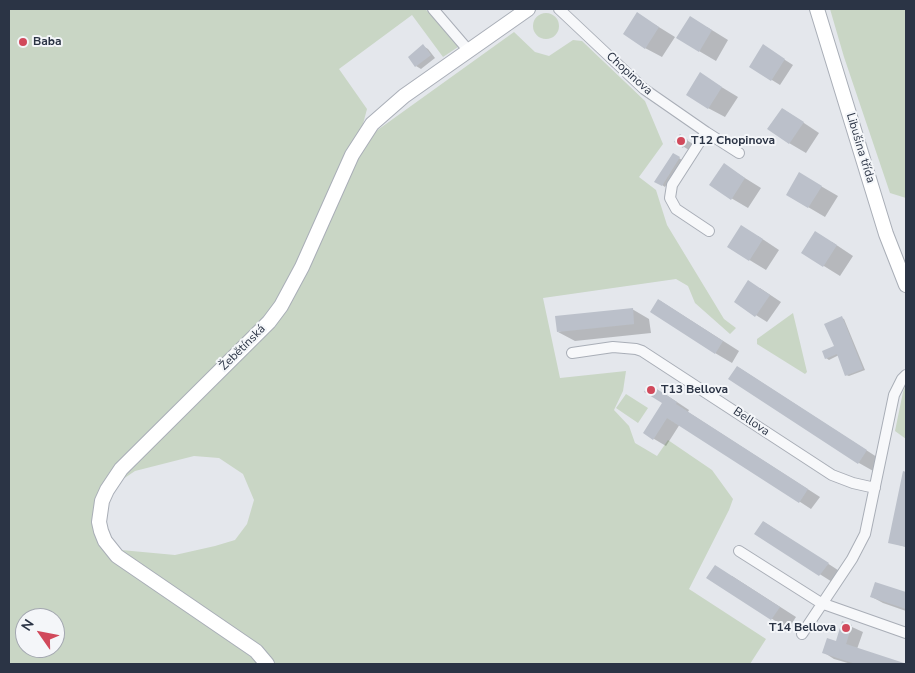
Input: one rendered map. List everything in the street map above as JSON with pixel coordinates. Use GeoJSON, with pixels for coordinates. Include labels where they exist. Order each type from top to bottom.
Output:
{"type":"FeatureCollection","features":[{"type":"Feature","properties":{"kind":"street"},"geometry":{"type":"LineString","coordinates":[[433,9],[470,51]]}},
{"type":"Feature","properties":{"kind":"street","name":"Žebětínská"},"geometry":{"type":"LineString","coordinates":[[267,664],[256,651],[117,556],[105,541],[101,531],[99,522],[102,501],[121,469],[269,322],[281,306],[302,267],[352,155],[368,128],[379,116],[404,96],[528,9]]}},
{"type":"Feature","properties":{"kind":"street","name":"Chopinova"},"geometry":{"type":"LineString","coordinates":[[559,9],[644,89],[739,153]]}},
{"type":"Feature","properties":{"kind":"street","name":"Libušina třída"},"geometry":{"type":"LineString","coordinates":[[817,9],[886,234],[906,285]]}},
{"type":"Feature","properties":{"kind":"street"},"geometry":{"type":"LineString","coordinates":[[706,132],[672,185],[670,198],[676,209],[709,231]]}},
{"type":"Feature","properties":{"kind":"street","name":"Bellova"},"geometry":{"type":"LineString","coordinates":[[572,353],[613,347],[636,348],[832,475],[853,483],[875,488]]}},
{"type":"Feature","properties":{"kind":"street"},"geometry":{"type":"LineString","coordinates":[[802,634],[860,546],[869,522],[894,395],[906,375]]}},
{"type":"Feature","properties":{"kind":"street"},"geometry":{"type":"LineString","coordinates":[[739,551],[821,603],[906,633]]}},
{"type":"Feature","properties":{"kind":"green space"},"geometry":{"type":"Polygon","coordinates":[[[9,9],[425,9],[441,23],[457,44],[458,47],[443,57],[412,15],[339,69],[367,109],[363,124],[347,152],[296,265],[276,302],[264,317],[109,473],[96,499],[93,522],[113,560],[252,655],[259,664],[9,664],[9,9]]]}},
{"type":"Feature","properties":{"kind":"green space"},"geometry":{"type":"Polygon","coordinates":[[[830,9],[906,9],[906,198],[890,193],[844,57],[830,9]]]}},
{"type":"Feature","properties":{"kind":"green space"},"geometry":{"type":"Polygon","coordinates":[[[546,13],[555,17],[559,26],[555,35],[546,39],[537,35],[533,26],[537,17],[546,13]]]}},
{"type":"Feature","properties":{"kind":"green space"},"geometry":{"type":"Polygon","coordinates":[[[514,32],[535,52],[549,56],[573,40],[582,41],[645,101],[663,144],[639,177],[656,190],[667,225],[724,319],[736,328],[730,334],[695,303],[688,286],[676,279],[543,298],[560,378],[626,371],[623,391],[614,410],[629,426],[635,443],[657,456],[668,440],[712,470],[733,499],[689,589],[766,639],[750,664],[274,664],[261,646],[130,558],[121,550],[175,555],[235,540],[247,524],[254,500],[243,474],[219,458],[194,456],[135,471],[120,481],[287,310],[308,270],[358,158],[372,134],[514,32]]]}},
{"type":"Feature","properties":{"kind":"green space"},"geometry":{"type":"Polygon","coordinates":[[[793,313],[807,372],[805,374],[757,344],[757,339],[793,313]]]}},
{"type":"Feature","properties":{"kind":"green space"},"geometry":{"type":"Polygon","coordinates":[[[906,384],[906,439],[895,431],[906,384]]]}},
{"type":"Feature","properties":{"kind":"green space"},"geometry":{"type":"Polygon","coordinates":[[[626,394],[648,408],[638,423],[616,408],[626,394]]]}},
{"type":"Feature","properties":{"kind":"building"},"geometry":{"type":"Polygon","coordinates":[[[637,12],[659,27],[645,49],[623,34],[637,12]]]}},
{"type":"Feature","properties":{"kind":"building"},"geometry":{"type":"Polygon","coordinates":[[[690,16],[712,30],[699,52],[676,38],[690,16]]]}},
{"type":"Feature","properties":{"kind":"building"},"geometry":{"type":"Polygon","coordinates":[[[423,44],[431,55],[415,67],[408,57],[423,44]]]}},
{"type":"Feature","properties":{"kind":"building"},"geometry":{"type":"Polygon","coordinates":[[[763,44],[785,59],[771,81],[749,67],[763,44]]]}},
{"type":"Feature","properties":{"kind":"building"},"geometry":{"type":"Polygon","coordinates":[[[700,72],[722,87],[708,109],[686,95],[700,72]]]}},
{"type":"Feature","properties":{"kind":"building"},"geometry":{"type":"Polygon","coordinates":[[[782,108],[804,122],[789,144],[767,129],[782,108]]]}},
{"type":"Feature","properties":{"kind":"building","name":"T12 Chopinova"},"geometry":{"type":"Polygon","coordinates":[[[680,134],[688,140],[683,148],[674,142],[680,134]]]}},
{"type":"Feature","properties":{"kind":"building"},"geometry":{"type":"Polygon","coordinates":[[[673,153],[680,157],[662,186],[654,182],[673,153]]]}},
{"type":"Feature","properties":{"kind":"building"},"geometry":{"type":"Polygon","coordinates":[[[724,163],[745,178],[731,200],[709,185],[724,163]]]}},
{"type":"Feature","properties":{"kind":"building"},"geometry":{"type":"Polygon","coordinates":[[[799,172],[822,186],[808,208],[786,195],[799,172]]]}},
{"type":"Feature","properties":{"kind":"building"},"geometry":{"type":"Polygon","coordinates":[[[741,225],[763,239],[749,261],[727,247],[741,225]]]}},
{"type":"Feature","properties":{"kind":"building"},"geometry":{"type":"Polygon","coordinates":[[[815,231],[837,245],[823,267],[801,253],[815,231]]]}},
{"type":"Feature","properties":{"kind":"building"},"geometry":{"type":"Polygon","coordinates":[[[748,280],[770,295],[755,317],[734,302],[748,280]]]}},
{"type":"Feature","properties":{"kind":"building"},"geometry":{"type":"Polygon","coordinates":[[[658,299],[723,341],[715,354],[650,312],[658,299]]]}},
{"type":"Feature","properties":{"kind":"building"},"geometry":{"type":"Polygon","coordinates":[[[633,308],[634,324],[557,332],[555,316],[633,308]]]}},
{"type":"Feature","properties":{"kind":"building"},"geometry":{"type":"Polygon","coordinates":[[[842,316],[863,369],[845,376],[837,354],[825,359],[822,351],[834,346],[824,324],[842,316]]]}},
{"type":"Feature","properties":{"kind":"building"},"geometry":{"type":"Polygon","coordinates":[[[737,366],[867,450],[858,464],[728,379],[737,366]]]}},
{"type":"Feature","properties":{"kind":"building"},"geometry":{"type":"Polygon","coordinates":[[[649,384],[677,402],[676,404],[808,489],[799,503],[667,418],[653,440],[643,433],[662,403],[644,392],[649,384]]]}},
{"type":"Feature","properties":{"kind":"building"},"geometry":{"type":"Polygon","coordinates":[[[903,471],[906,472],[906,547],[888,543],[903,471]]]}},
{"type":"Feature","properties":{"kind":"building"},"geometry":{"type":"Polygon","coordinates":[[[763,521],[829,563],[819,576],[754,534],[763,521]]]}},
{"type":"Feature","properties":{"kind":"building"},"geometry":{"type":"Polygon","coordinates":[[[715,565],[780,607],[771,620],[706,578],[715,565]]]}},
{"type":"Feature","properties":{"kind":"building"},"geometry":{"type":"Polygon","coordinates":[[[875,582],[906,592],[906,609],[870,597],[875,582]]]}},
{"type":"Feature","properties":{"kind":"building"},"geometry":{"type":"Polygon","coordinates":[[[842,621],[852,625],[846,644],[904,664],[856,664],[822,653],[827,638],[836,641],[842,621]]]}},
{"type":"Feature","properties":{"kind":"place","name":"Baba"},"geometry":{"type":"Point","coordinates":[23,42]}},
{"type":"Feature","properties":{"kind":"place","name":"T12 Chopinova"},"geometry":{"type":"Point","coordinates":[681,141]}},
{"type":"Feature","properties":{"kind":"place","name":"T13 Bellova"},"geometry":{"type":"Point","coordinates":[651,390]}},
{"type":"Feature","properties":{"kind":"place","name":"T14 Bellova"},"geometry":{"type":"Point","coordinates":[846,628]}}]}
